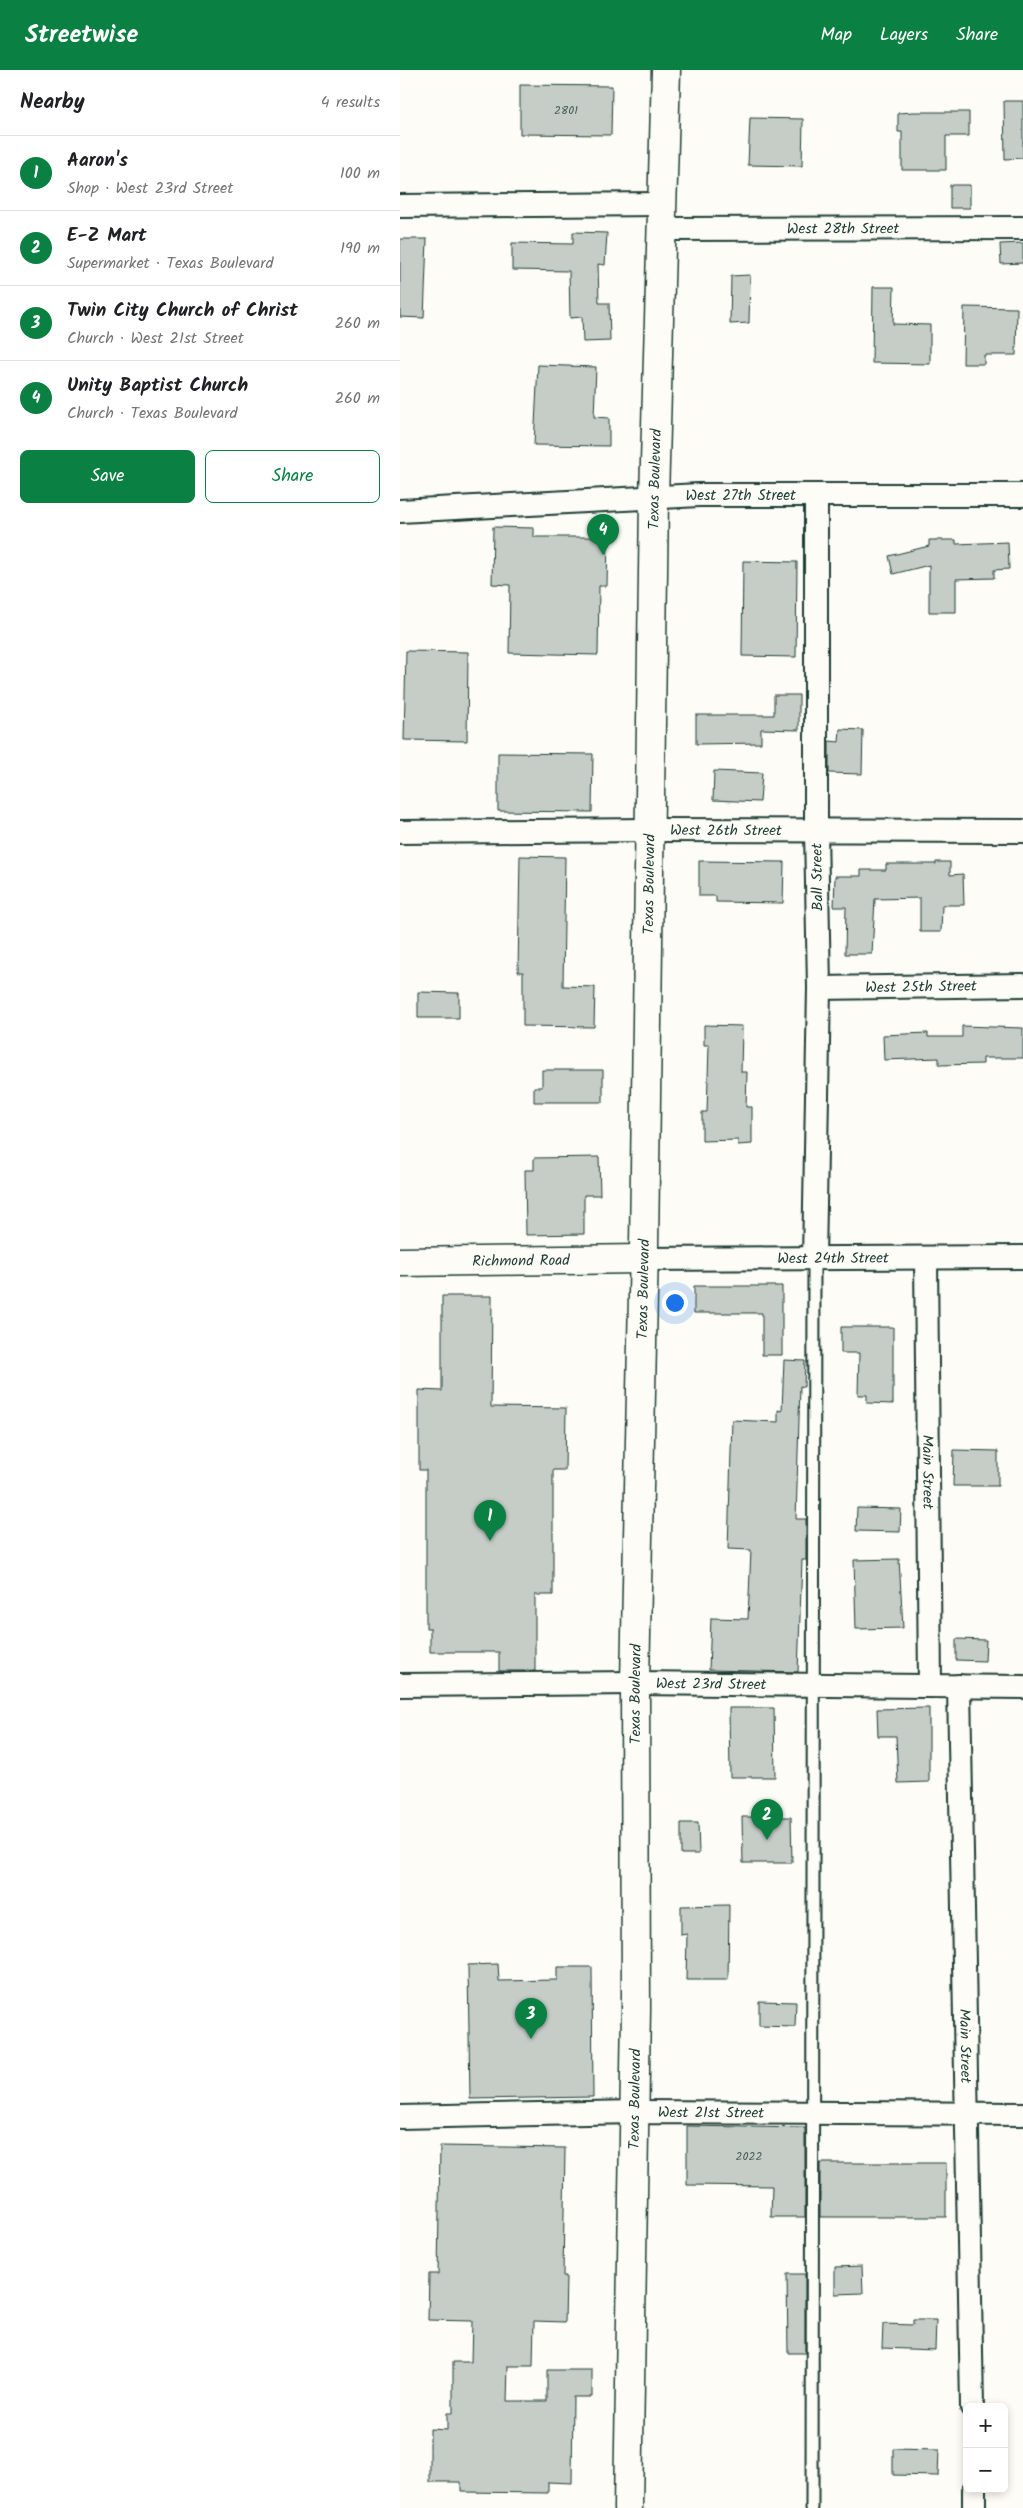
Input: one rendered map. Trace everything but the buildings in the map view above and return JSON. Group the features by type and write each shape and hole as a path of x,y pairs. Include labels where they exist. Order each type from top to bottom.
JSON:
{"main road":[{"name":"Texas Boulevard","path":"628,2508 634,2112 634,1683 644,1259 654,498 666,70"},
{"name":"Richmond Road","path":"400,1262 644,1259"}],"street":[{"name":"West 28th Street","path":"400,206 663,217 1023,228"},
{"name":"West 27th Street","path":"400,511 699,495 1023,494"},
{"name":"Ball Street","path":"814,1259 819,988 816,830 816,495"},
{"name":"West 26th Street","path":"400,832 649,830 1023,831"},
{"name":"West 25th Street","path":"819,988 1023,985"},
{"name":"West 24th Street","path":"644,1259 1023,1257"},
{"name":"Main Street","path":"926,1258 930,1685"},
{"name":"West 23rd Street","path":"400,1685 634,1683 1023,1687"},
{"name":"Main Street","path":"960,1686 972,2403"},
{"name":"West 21st Street","path":"400,2117 634,2112 1023,2114"},
{"path":"974,2493 974,2508"}],"lane":[{"path":"812,2508 814,1259"}],"place":[{"name":"Unity Baptist Church","path":"603,555"},
{"name":"Aaron's","path":"490,1541"},
{"name":"E-Z Mart","path":"767,1840"},
{"name":"Twin City Church of Christ","path":"531,2039"}]}
